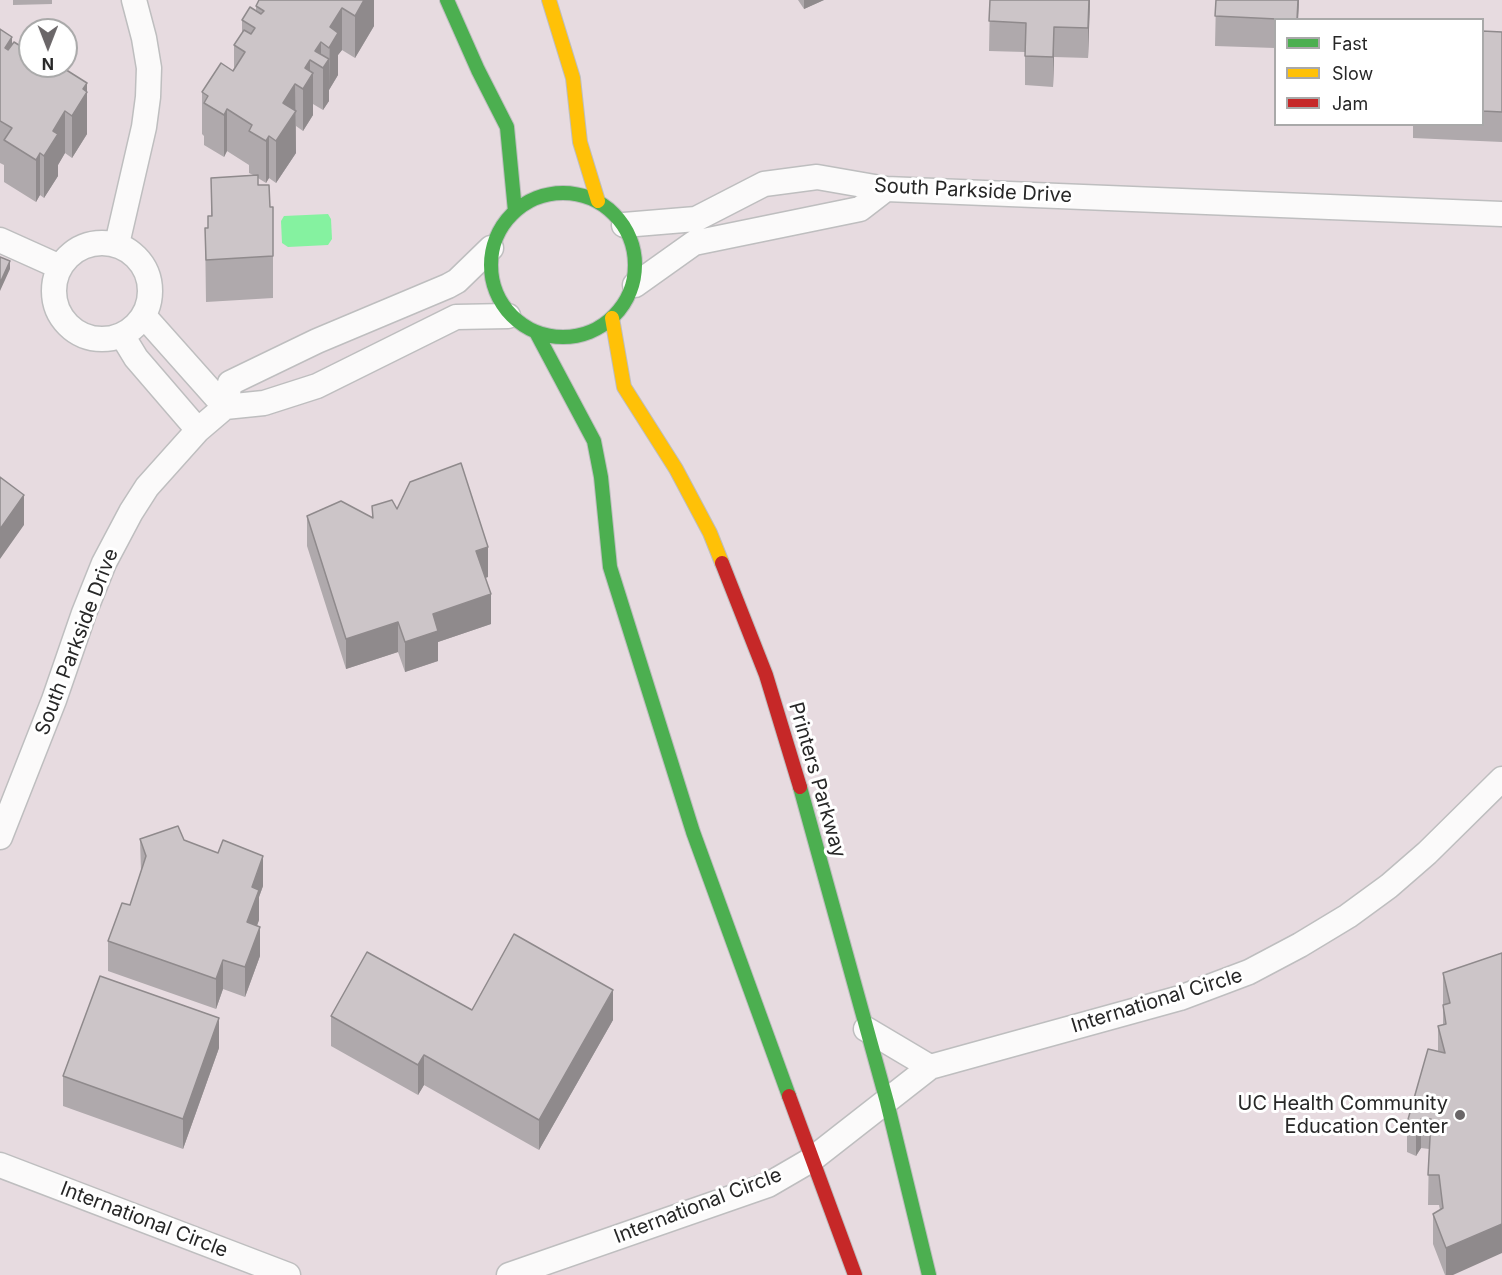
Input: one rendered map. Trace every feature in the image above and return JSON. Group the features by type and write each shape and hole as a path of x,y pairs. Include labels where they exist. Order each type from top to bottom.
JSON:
{"main road":[{"path":"447,0 478,70 507,127 516,211"},
{"path":"549,0 573,78 580,142 598,201"},
{"name":"South Parkside Drive","path":"508,316 492,285 491,248 507,216 536,198 571,192 598,201 624,225"},
{"path":"508,316 537,334 568,337 598,328 621,311 635,285 635,261 624,225"},
{"name":"Printers Parkway","path":"612,318 624,387 676,469 710,533 766,675 803,796 887,1102 929,1275"},
{"path":"537,334 594,441 601,477 610,567 693,832 811,1160 855,1275"}],"street":[{"path":"117,244 144,127 148,97 149,68 134,0"},
{"name":"South Parkside Drive","path":"624,225 696,219 764,184 817,177 886,189 1502,214"},
{"path":"635,285 694,243 860,209 886,189"},
{"path":"0,240 60,267"},
{"path":"94,243 117,244 132,252 144,265 151,284 150,300 144,316 122,335 105,339 90,337 75,331 61,317 56,306 54,284 60,267 70,254 94,243"},
{"name":"South Parkside Drive","path":"0,837 54,700 104,563 147,487 198,430 225,406 230,383 317,341 448,286 457,281 491,248"},
{"path":"144,316 225,406 264,402 317,386 456,317 508,316"},
{"path":"122,335 136,358 198,430"},
{"name":"International Circle","path":"509,1275 768,1185 811,1160 930,1067 1180,998 1249,972 1348,916 1389,886 1427,853 1502,779"},
{"path":"866,1029 930,1067"},
{"name":"International Circle","path":"0,1165 288,1275"}],"shaded area":[{"path":"328,214 331,219 332,239 328,245 288,247 282,243 281,221 284,216"}],"building":[{"path":"259,0 364,0 355,16 342,8 330,27 338,33 329,48 321,42 315,51 329,59 323,68 310,60 305,68 313,73 303,89 295,84 283,103 296,111 276,141 269,136 266,141 249,131 252,125 227,109 224,115 204,103 208,96 202,92 221,63 233,71 245,52 234,45 244,30 251,34 255,28 242,20 250,7 261,14 264,11 256,6"},
{"path":"990,0 1089,0 1088,28 1054,27 1053,57 1025,56 1026,23 989,21"},
{"path":"1216,0 1298,0 1297,18 1215,16"},
{"path":"0,29 12,37 5,48 8,50 14,42 18,44 18,78 78,77 87,83 83,89 87,92 72,116 65,111 53,131 58,134 44,156 40,153 36,160 4,140 12,128 0,121"},
{"path":"1484,31 1502,32 1502,112 1484,111"},
{"path":"258,175 258,185 269,185 270,207 273,207 273,256 206,260 205,228 208,228 208,216 212,216 211,178"},
{"path":"0,257 10,261 0,283"},
{"path":"461,463 488,547 476,551 491,594 433,614 438,631 405,642 398,622 346,639 307,516 341,501 373,518 372,506 392,500 397,509 410,482"},
{"path":"0,477 24,495 0,529"},
{"path":"178,826 184,840 218,853 223,840 263,856 252,887 259,890 247,922 260,927 245,967 223,960 216,979 108,941 122,903 130,905 146,856 140,839"},
{"path":"514,934 613,990 539,1120 424,1055 418,1065 331,1016 367,952 472,1010"},
{"name":"UC Health Community Education Center","path":"1502,953 1502,1224 1446,1248 1433,1214 1443,1208 1439,1175 1428,1175 1431,1119 1421,1119 1416,1126 1407,1123 1428,1049 1445,1053 1438,1026 1446,1024 1443,1005 1450,1003 1443,973"},
{"path":"100,976 219,1018 183,1119 63,1076"}],"traffic: fast":[{"path":"447,0 478,70 507,127 515,211"},
{"path":"563,193 591,198 614,214 630,237 635,265 630,293 614,316 591,332 563,337 535,332 512,316 496,293 491,265 496,237 512,214 535,198 563,193"},
{"path":"537,334 594,441 601,477 610,567 693,832 789,1096"},
{"path":"800,787 887,1102 929,1275"}],"traffic: slow":[{"path":"549,0 573,78 580,142 598,201"},
{"path":"612,318 624,387 676,469 710,533 722,563"}],"traffic: jam":[{"path":"722,563 766,675 800,787"},
{"path":"789,1096 855,1275"}],"place":[{"name":"UC Health Community Education Center","path":"1460,1115"}]}
